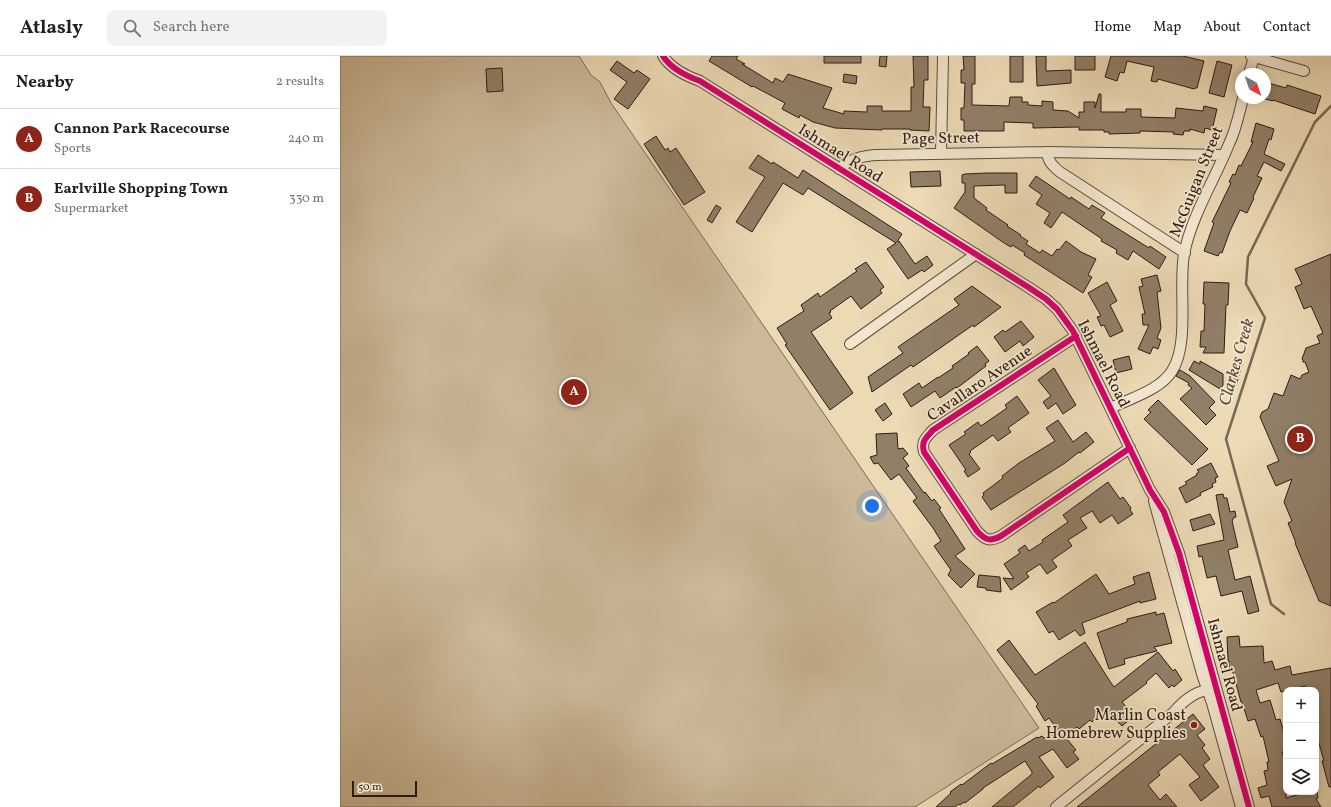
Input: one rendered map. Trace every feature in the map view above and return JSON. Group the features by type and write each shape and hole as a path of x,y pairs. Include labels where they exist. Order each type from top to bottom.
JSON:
{"street":[{"name":"Ishmael Road","path":"663,56 672,66 687,77 700,81 976,254 1046,299 1061,314 1076,336 1150,490 1167,519 1179,552 1198,620 1211,692 1242,807"},
{"name":"Ishmael Road","path":"671,56 691,71 700,81"},
{"path":"941,154 943,56"},
{"path":"1250,68 1253,56 1304,71"},
{"name":"McGuigan Street","path":"1111,408 1156,387 1168,376 1177,361 1181,341 1183,264 1188,238 1237,124 1242,104"},
{"path":"1047,152 1047,159 1060,172 1185,253"},
{"name":"Page Street","path":"839,169 851,160 867,156 1047,152 1224,155"},
{"path":"850,344 976,254"},
{"name":"Cavallaro Avenue","path":"1076,336 933,430 922,445 924,452 982,537 987,540 993,540 1130,448"},
{"name":"Ishmael Road","path":"1150,490 1189,628 1249,807"},
{"path":"1189,628 1198,620"},
{"path":"1189,628 1200,630"},
{"path":"1056,807 1173,713 1211,692"}],"shaded area":[{"path":"340,56 579,56 591,75 600,82 611,103 1039,728 915,807 340,807"}],"building":[{"path":"712,56 738,56 736,59 745,64 742,64 773,83 775,78 783,82 788,74 832,88 823,108 844,114 844,111 867,112 867,106 882,106 882,111 911,111 911,87 914,87 913,56 928,56 928,80 924,80 923,107 930,107 929,131 910,129 882,130 835,128 813,122 800,115 799,118 782,109 785,103 753,86 752,87 709,61"},
{"path":"824,56 861,56 861,63 824,63"},
{"path":"880,56 887,56 886,67 879,66"},
{"path":"963,56 975,56 975,84 972,84 972,105 1009,106 1010,97 1022,97 1022,102 1028,102 1028,105 1042,106 1042,101 1053,102 1053,110 1068,111 1079,118 1079,112 1084,112 1084,102 1095,102 1095,108 1099,94 1101,94 1101,112 1126,112 1126,109 1141,109 1141,117 1175,118 1176,108 1203,111 1204,106 1217,109 1212,130 1205,128 1204,133 1190,129 1190,131 1184,131 1183,135 1173,134 1174,132 1140,131 1140,133 1109,134 1109,132 1104,132 1104,130 1079,130 1079,127 1033,128 1033,123 1004,122 1004,131 964,131 964,120 961,120 961,108 964,108 965,83 961,83 961,70 964,70"},
{"path":"1010,56 1023,56 1023,82 1010,82"},
{"path":"1036,56 1046,56 1046,71 1071,70 1071,83 1037,86"},
{"path":"1075,56 1095,56 1095,70 1075,70"},
{"path":"1111,56 1183,56 1204,61 1197,88 1194,89 1158,79 1157,82 1151,81 1154,67 1127,61 1124,73 1120,72 1117,81 1105,77"},
{"path":"617,61 634,73 637,70 650,79 628,109 614,99 627,82 610,70"},
{"path":"1217,61 1232,65 1224,97 1209,93"},
{"path":"502,68 503,91 487,92 486,69"},
{"path":"844,74 857,76 856,84 843,82"},
{"path":"1271,84 1286,88 1287,85 1321,96 1315,114 1271,100"},
{"path":"1256,123 1274,129 1271,140 1269,139 1264,154 1285,164 1281,171 1264,162 1257,176 1262,178 1247,213 1240,210 1222,253 1220,252 1218,256 1204,251 1214,223 1212,222 1231,183 1229,182 1233,174 1235,175 1239,165 1241,166 1253,142 1251,142"},
{"path":"656,136 665,150 668,148 670,152 676,148 705,192 684,205 644,144"},
{"path":"758,155 772,164 773,162 798,178 803,170 902,234 897,242 899,241 915,264 927,256 933,265 924,272 922,270 908,279 887,249 896,243 808,188 803,195 783,183 752,232 736,222 765,177 749,168"},
{"path":"940,171 941,186 911,187 910,172"},
{"path":"1017,173 1017,193 1005,193 1005,185 974,186 974,198 987,208 986,210 1028,241 1026,244 1040,253 1042,250 1052,256 1066,241 1081,252 1096,259 1088,275 1092,277 1083,293 1024,255 1025,253 1012,245 1011,247 1004,243 954,208 965,192 965,183 962,183 962,175"},
{"path":"1036,176 1070,199 1071,197 1089,209 1092,205 1105,213 1101,218 1149,248 1150,246 1166,257 1159,269 1133,251 1128,260 1116,253 1117,250 1101,241 1102,239 1062,212 1051,228 1044,223 1050,213 1036,204 1042,195 1029,186"},
{"path":"716,205 721,208 712,223 707,220"},
{"path":"1331,254 1331,606 1319,601 1295,543 1288,523 1292,521 1284,502 1292,479 1276,486 1267,466 1279,461 1260,417 1262,412 1268,409 1274,393 1283,396 1291,375 1300,379 1302,375 1309,372 1305,362 1303,362 1302,359 1306,348 1320,343 1317,336 1323,333 1311,306 1304,309 1295,287 1302,284 1295,269"},
{"path":"866,262 884,287 880,290 882,293 861,309 851,296 830,311 831,312 829,313 832,318 811,332 853,393 830,410 785,345 787,344 777,328 804,311 801,305 818,293 820,297 857,271 855,269"},
{"path":"1157,275 1161,291 1157,292 1161,328 1157,338 1161,340 1158,349 1153,347 1150,354 1138,349 1149,325 1143,325 1142,314 1145,314 1139,287 1143,286 1141,279"},
{"path":"1107,282 1117,301 1110,305 1123,331 1110,337 1104,325 1101,326 1097,317 1101,316 1088,293"},
{"path":"1204,282 1229,283 1228,305 1226,305 1224,353 1203,353 1206,347 1200,347 1201,331 1204,331"},
{"path":"972,286 1001,307 974,327 973,325 913,367 911,365 872,392 868,377 903,353 898,347 959,305 954,299"},
{"path":"1021,321 1034,337 1023,346 1020,341 1005,352 994,337 1003,330 1005,332"},
{"path":"977,346 989,361 985,364 986,366 957,388 956,387 940,398 935,391 911,407 903,394 919,383 922,388 938,378 953,368 952,366 969,354 968,353"},
{"path":"1129,356 1132,369 1116,373 1113,360"},
{"path":"1194,361 1200,364 1200,361 1223,374 1223,385 1220,389 1189,370"},
{"path":"1235,362 1242,364 1236,386 1229,384"},
{"path":"1054,368 1076,405 1063,414 1056,403 1048,409 1043,402 1051,396 1038,380"},
{"path":"1180,370 1190,376 1215,402 1209,408 1216,415 1206,425 1180,399 1192,388 1188,385 1189,383 1176,376"},
{"path":"1017,396 1029,413 1008,428 1011,432 998,441 993,435 970,451 971,452 969,454 980,469 968,477 964,471 966,470 949,445 966,434 964,432 978,422 981,426 1007,408 1005,405"},
{"path":"1158,400 1208,449 1192,465 1144,419 1151,412 1148,410"},
{"path":"885,403 892,414 883,421 875,410"},
{"path":"1058,420 1073,442 1086,432 1094,442 1065,463 991,510 982,497 984,495 983,493 1003,478 1002,476 1019,463 1055,441 1046,428"},
{"path":"897,433 898,449 903,448 908,454 903,458 909,466 906,468 924,493 925,492 932,501 934,499 941,508 939,509 965,549 955,556 975,574 961,588 948,575 951,570 934,546 941,541 913,501 917,498 899,474 891,480 878,463 874,464 870,457 877,455 876,434"},
{"path":"1211,463 1218,477 1215,478 1216,482 1212,484 1213,487 1200,493 1201,495 1186,503 1179,488 1187,484 1185,482 1197,475 1196,474 1199,472 1197,470"},
{"path":"1108,482 1120,499 1123,497 1131,508 1130,510 1133,514 1118,524 1112,515 1100,523 1092,511 1080,518 1087,528 1068,540 1072,546 1052,560 1057,567 1047,574 1040,564 1026,573 1029,577 1011,590 1003,578 1014,579 1004,564 1020,553 1018,550 1025,545 1029,551 1043,542 1042,540 1068,522 1063,515"},
{"path":"1223,494 1224,498 1227,498 1230,512 1235,511 1236,517 1233,518 1232,521 1238,547 1228,550 1235,580 1250,576 1259,611 1248,614 1242,591 1221,596 1216,576 1207,578 1202,556 1199,557 1197,546 1224,540 1216,495"},
{"path":"1210,514 1215,524 1193,531 1190,520"},
{"path":"1149,572 1156,599 1140,603 1140,601 1082,623 1085,633 1080,636 1075,630 1059,640 1053,631 1049,633 1036,612 1053,602 1054,603 1096,574 1109,594 1135,584 1133,577"},
{"path":"979,575 1000,577 1001,592 977,587"},
{"path":"1156,612 1156,615 1164,613 1172,643 1154,647 1157,651 1124,659 1125,664 1109,669 1097,633 1127,622 1127,619"},
{"path":"1239,636 1240,647 1263,646 1264,663 1272,661 1275,670 1290,666 1292,675 1331,668 1331,787 1329,787 1319,744 1319,687 1283,687 1283,692 1281,692 1278,683 1256,690 1260,703 1270,700 1276,720 1280,719 1283,729 1283,795 1286,795 1286,798 1296,795 1318,795 1318,798 1316,799 1321,807 1272,807 1269,796 1261,798 1258,788 1267,785 1264,771 1268,770 1267,762 1269,762 1263,736 1261,737 1255,719 1248,721 1241,702 1232,669 1230,669 1227,637"},
{"path":"1009,640 1035,675 1085,642 1114,687 1158,652 1173,671 1175,669 1182,680 1174,687 1172,685 1169,688 1156,673 1146,682 1147,683 1122,702 1134,716 1122,726 1116,720 1114,721 1105,711 1092,722 1090,720 1079,729 1077,727 1068,735 1069,737 1067,739 1076,750 1073,752 1079,759 1067,768 1053,749 1039,757 1054,777 1040,788 1039,786 1013,807 992,807 1032,774 1025,761 983,788 965,803 959,804 955,807 936,807 951,793 950,792 961,784 962,785 991,763 992,764 1037,737 1042,736 1044,738 1057,729 1049,718 1045,721 1036,706 1038,704 997,650"},
{"path":"1193,714 1205,729 1197,735 1205,745 1202,748 1210,759 1203,765 1219,787 1201,801 1189,785 1200,777 1180,754 1158,772 1160,775 1148,785 1160,800 1166,794 1177,807 1077,807"}],"waterway":[{"name":"Clarkes Creek","path":"1284,614 1271,604 1226,439 1265,318 1246,284 1248,257 1315,122 1331,106"}],"cycle path":[{"path":"663,56 666,61 679,72 700,81 1028,287 1046,299 1057,309 1073,331 1150,490 1164,512 1179,553 1249,807"},
{"path":"1076,336 933,430 924,442 924,452 977,531 985,538 994,539 1001,536 1130,448"}],"place":[{"name":"Cannon Park Racecourse","path":"574,392"},
{"name":"Earlville Shopping Town","path":"1300,439"},
{"name":"Marlin Coast Homebrew Supplies","path":"1194,725"}]}
